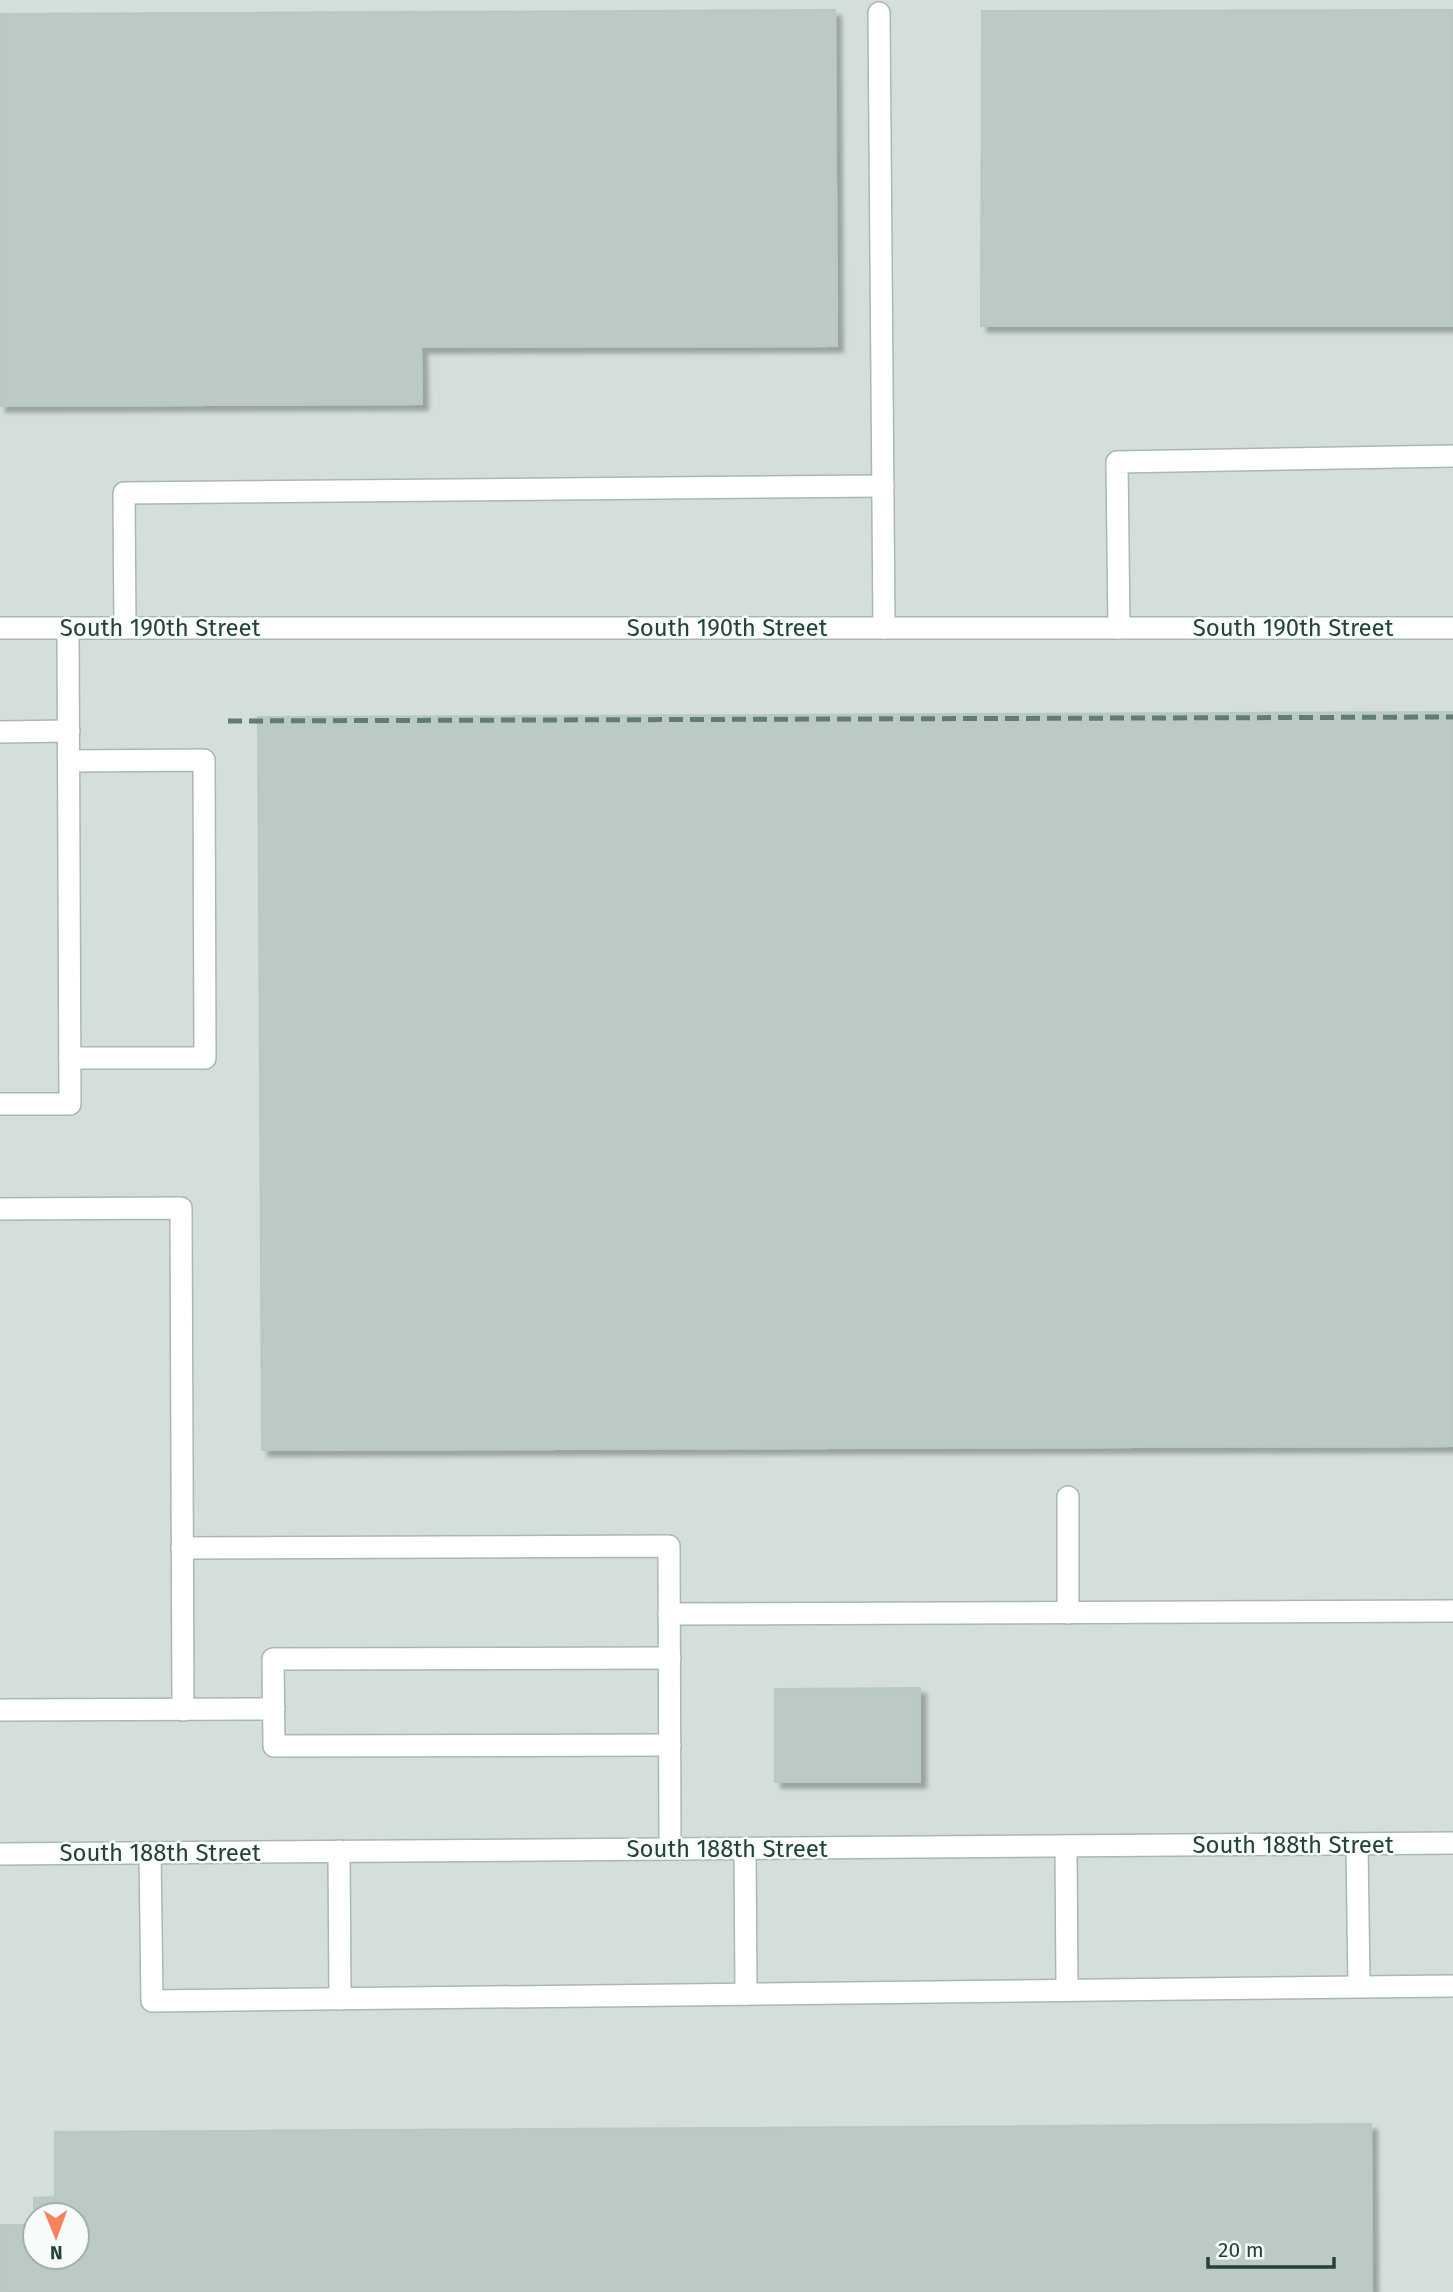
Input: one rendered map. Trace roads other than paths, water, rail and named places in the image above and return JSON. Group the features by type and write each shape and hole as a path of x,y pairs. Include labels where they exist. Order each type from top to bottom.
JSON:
{"street":[{"path":"879,13 884,628"},
{"path":"1119,628 1117,462 1453,456"},
{"path":"125,628 124,493 883,486"},
{"name":"South 190th Street","path":"0,628 1453,628"},
{"path":"0,1104 70,1104 68,628"},
{"path":"0,732 69,731"},
{"path":"69,761 204,761 205,1058 70,1058"},
{"path":"0,1209 181,1208 183,1710"},
{"path":"1068,1497 1068,1612"},
{"path":"182,1548 669,1546 670,1849"},
{"path":"669,1614 1453,1611"},
{"path":"670,1657 273,1659 274,1746 670,1745"},
{"path":"0,1710 274,1710"},
{"name":"South 188th Street","path":"0,1854 1453,1843"},
{"path":"1357,1844 1359,1986"},
{"path":"1066,1846 1067,1990"},
{"path":"745,1849 746,1994"},
{"path":"339,1851 340,1998"},
{"path":"150,1853 152,2001 1451,1986"}],"railway":[{"path":"228,721 1453,717"}]}
